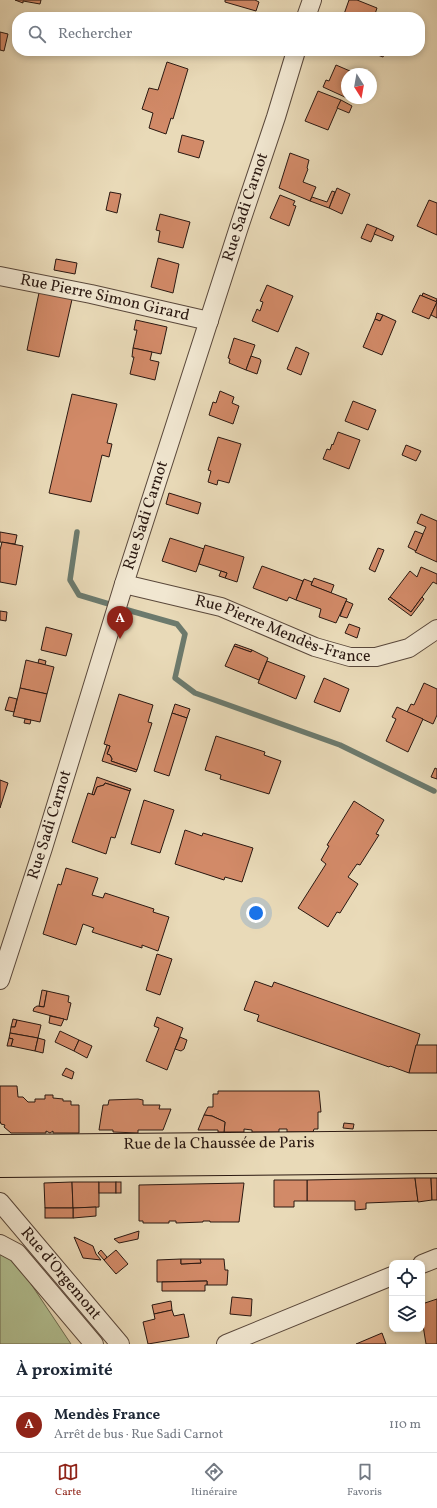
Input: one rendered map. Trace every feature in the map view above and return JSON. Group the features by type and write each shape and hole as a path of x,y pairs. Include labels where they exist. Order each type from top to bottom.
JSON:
{"main road":[{"name":"Rue de la Chaussée de Paris","path":"0,1146 437,1142"},
{"name":"Rue de la Chaussée de Paris","path":"0,1166 437,1162"}],"street":[{"path":"308,12 312,0"},
{"name":"Rue Sadi Carnot","path":"0,980 45,841 124,584 294,56"},
{"name":"Rue Pierre Simon Girard","path":"0,276 91,294 209,321"},
{"name":"Rue Pierre Mendès-France","path":"124,584 221,607 315,648 350,657 376,658 408,648 437,629"},
{"name":"Rue d'Orgemont","path":"0,1203 120,1344"},
{"name":"Rue d'Orgemont","path":"0,1244 17,1252 94,1344"},
{"path":"425,1263 437,1258"},
{"path":"226,1344 389,1277"}],"green space":[{"path":"0,1253 13,1257 71,1344 0,1344"}],"building":[{"path":"15,0 41,0 40,4 23,1 23,3"},
{"path":"225,0 255,0 259,2 256,11 225,2"},
{"path":"349,0 357,0 377,8 376,12 345,12"},
{"path":"0,32 8,34 4,51 0,50"},
{"path":"167,62 188,69 173,119 171,118 166,134 149,128 153,113 142,109 149,88 158,90"},
{"path":"336,65 343,68 341,68 341,95 323,87 326,80 329,81"},
{"path":"318,91 341,100 328,130 305,121"},
{"path":"341,100 341,104 348,104 352,106 349,113 337,108"},
{"path":"182,135 204,141 199,158 178,152"},
{"path":"290,153 309,160 308,169 303,182 316,187 310,201 279,188"},
{"path":"337,188 350,194 342,214 329,208"},
{"path":"332,191 335,192 329,208 310,201 312,197 327,202"},
{"path":"110,192 121,194 117,213 106,210"},
{"path":"280,195 295,201 293,205 296,206 289,226 270,218"},
{"path":"429,200 437,203 437,235 417,226"},
{"path":"160,214 190,222 183,248 158,242 160,231 156,230"},
{"path":"367,224 377,228 371,242 361,238"},
{"path":"377,228 394,236 392,241 374,234"},
{"path":"158,258 179,264 173,293 151,287"},
{"path":"56,259 77,263 75,274 54,270"},
{"path":"267,285 293,296 278,332 252,321 257,309 260,311 263,302 260,301"},
{"path":"40,288 73,295 59,357 27,350"},
{"path":"423,293 437,299 436,302 422,296"},
{"path":"420,295 437,302 429,319 412,312"},
{"path":"437,302 437,318 431,315"},
{"path":"377,313 383,315 380,321 375,319"},
{"path":"383,315 396,321 382,355 363,347 375,319 380,321"},
{"path":"136,320 167,327 161,354 133,348 137,330 134,330"},
{"path":"234,338 255,345 246,370 229,363 230,359 228,358"},
{"path":"296,347 309,353 301,375 287,369"},
{"path":"133,348 152,352 150,360 159,362 155,380 130,374 134,357 132,357"},
{"path":"251,356 260,359 261,361 257,374 246,370"},
{"path":"220,391 234,397 232,403 239,406 233,424 209,415 213,402 216,403"},
{"path":"72,394 117,404 107,443 112,444 109,457 102,455 91,502 49,493"},
{"path":"353,401 376,410 368,430 345,421"},
{"path":"338,432 360,440 349,469 323,459 327,449 330,450 332,444 333,445"},
{"path":"218,437 241,444 229,483 218,480 217,485 208,482 211,471 208,470"},
{"path":"406,445 421,451 416,461 402,455"},
{"path":"169,493 201,503 198,514 166,504"},
{"path":"421,514 437,521 437,562 415,552 426,527 417,523"},
{"path":"415,531 423,534 416,551 408,547"},
{"path":"0,532 17,535 15,544 0,542"},
{"path":"170,538 204,549 196,572 162,561"},
{"path":"2,542 23,546 16,585 0,582 0,550"},
{"path":"205,545 244,557 237,582 225,578 227,573 199,564"},
{"path":"378,548 384,550 375,572 369,569"},
{"path":"262,566 303,581 296,600 289,597 287,601 253,588"},
{"path":"421,567 437,574 437,584 433,582 411,612 390,597 410,571 417,577"},
{"path":"221,571 227,573 225,578 219,576"},
{"path":"314,578 334,585 331,593 311,585"},
{"path":"304,579 312,582 311,585 347,599 336,623 319,617 321,609 296,600"},
{"path":"390,597 411,612 422,597 424,599 411,616 388,599"},
{"path":"346,601 353,604 347,618 340,616"},
{"path":"0,611 7,612 6,621 0,620"},
{"path":"349,624 360,628 357,638 345,633"},
{"path":"46,627 72,634 66,656 41,650"},
{"path":"235,644 252,650 251,652 234,646"},
{"path":"234,646 251,652 252,650 268,658 259,680 225,666"},
{"path":"39,659 46,661 45,665 38,663"},
{"path":"26,660 54,667 47,694 20,688"},
{"path":"267,661 305,676 296,699 258,683"},
{"path":"324,678 349,689 340,712 314,702"},
{"path":"424,683 437,689 437,715 433,724 407,712 411,704 414,705"},
{"path":"20,688 47,694 40,722 13,716"},
{"path":"119,694 153,705 148,722 152,723 137,770 111,761 112,759 110,755 107,754 110,746 104,744"},
{"path":"9,697 17,699 14,712 5,710"},
{"path":"175,704 190,709 187,718 172,713"},
{"path":"397,707 423,719 408,752 386,741 396,719 392,717"},
{"path":"172,713 187,718 169,776 154,771"},
{"path":"25,719 31,720 30,724 24,723"},
{"path":"216,736 265,752 264,755 281,761 269,794 220,779 221,775 205,770"},
{"path":"107,745 110,746 107,754 110,755 112,759 111,761 137,770 136,772 102,761"},
{"path":"435,768 437,769 437,779 431,777"},
{"path":"97,777 131,789 130,791 105,783 104,785 97,787 94,795 92,794"},
{"path":"0,780 8,783 0,808"},
{"path":"105,783 130,791 115,838 111,837 106,854 72,842 88,793 94,795 97,787 104,785"},
{"path":"144,800 174,810 160,853 131,844"},
{"path":"354,801 384,820 376,834 379,835 360,865 357,864 348,877 358,884 340,913 337,912 328,927 298,908 326,864 321,860 329,846 327,845"},
{"path":"185,830 202,836 203,833 253,848 242,882 225,877 224,880 175,864"},
{"path":"66,868 98,878 92,895 103,898 105,893 154,909 153,912 169,917 158,951 142,945 142,948 92,932 94,928 83,924 76,945 43,934 58,884 61,885"},
{"path":"157,954 172,959 160,995 146,990"},
{"path":"255,981 272,987 274,982 420,1034 409,1073 257,1021 259,1015 244,1010"},
{"path":"42,990 47,991 44,1007 39,1006"},
{"path":"47,991 69,996 68,1002 71,1003 67,1020 33,1011 37,1006 44,1007"},
{"path":"50,1016 64,1019 61,1026 49,1023"},
{"path":"157,1017 183,1028 167,1070 146,1061 159,1028 154,1026"},
{"path":"13,1019 17,1020 15,1027 11,1027"},
{"path":"17,1020 41,1025 38,1038 10,1033 11,1027 15,1027"},
{"path":"60,1031 79,1040 74,1051 55,1042"},
{"path":"10,1033 38,1038 35,1051 11,1046 13,1039 9,1038"},
{"path":"180,1037 187,1040 184,1049 181,1051 175,1049"},
{"path":"9,1038 13,1039 11,1046 7,1046"},
{"path":"38,1038 45,1040 43,1053 35,1051"},
{"path":"79,1040 92,1046 87,1058 74,1051"},
{"path":"416,1045 437,1045 437,1073 409,1073"},
{"path":"66,1068 74,1072 72,1079 62,1075"},
{"path":"0,1086 17,1086 18,1097 23,1097 28,1102 35,1102 35,1099 45,1099 45,1095 53,1095 53,1098 63,1099 63,1101 71,1101 71,1105 79,1105 79,1133 53,1133 53,1131 50,1133 46,1131 46,1133 11,1133 4,1127 5,1125 1,1124 0,1121"},
{"path":"218,1091 319,1091 321,1112 318,1112 318,1129 314,1129 313,1132 287,1132 287,1129 279,1129 279,1132 252,1132 252,1130 244,1129 244,1132 224,1132 225,1122 212,1116 204,1115 208,1107 213,1107 213,1094 218,1094"},
{"path":"109,1100 143,1100 143,1105 160,1105 159,1109 171,1109 163,1130 138,1130 138,1133 99,1130 103,1105 108,1105"},
{"path":"204,1115 212,1116 225,1122 224,1132 218,1132 218,1130 198,1130"},
{"path":"344,1123 354,1124 353,1129 343,1128"},
{"path":"415,1178 418,1201 366,1203 366,1209 355,1210 355,1201 307,1201 307,1180"},
{"path":"415,1178 431,1178 432,1200 418,1202"},
{"path":"431,1178 437,1178 437,1200 432,1200"},
{"path":"274,1180 307,1180 307,1201 294,1201 294,1207 274,1207"},
{"path":"72,1182 73,1208 45,1208 44,1183"},
{"path":"72,1182 99,1182 99,1207 73,1208"},
{"path":"99,1182 116,1182 116,1193 99,1193"},
{"path":"116,1182 121,1182 121,1193 116,1193"},
{"path":"244,1183 239,1222 203,1221 176,1223 176,1221 169,1221 169,1223 143,1223 143,1221 139,1221 139,1185"},
{"path":"96,1207 96,1216 73,1218 73,1208"},
{"path":"45,1208 73,1208 73,1218 45,1218"},
{"path":"139,1231 138,1239 119,1243 114,1239"},
{"path":"74,1237 93,1246 96,1254 101,1260 83,1258"},
{"path":"101,1250 107,1257 104,1260 98,1253"},
{"path":"116,1250 128,1264 116,1274 104,1260"},
{"path":"181,1259 181,1264 201,1263 200,1259 224,1259 225,1270 228,1270 227,1285 207,1285 207,1281 157,1282 157,1260"},
{"path":"181,1259 200,1259 201,1263 181,1264"},
{"path":"207,1281 205,1291 162,1291 162,1282"},
{"path":"232,1297 252,1299 251,1316 230,1314"},
{"path":"437,1299 437,1344 426,1344 424,1332 425,1303"},
{"path":"171,1301 172,1310 154,1314 152,1305"},
{"path":"172,1310 174,1316 184,1314 189,1337 148,1344 143,1322 155,1319 154,1314"},
{"path":"382,1333 386,1344 356,1344"}],"waterway":[{"path":"77,532 70,580 79,595 109,604"},
{"path":"124,609 177,624 185,634 175,678 195,693 340,745 434,791"}],"place":[{"name":"Mendès France","path":"120,639"}]}
